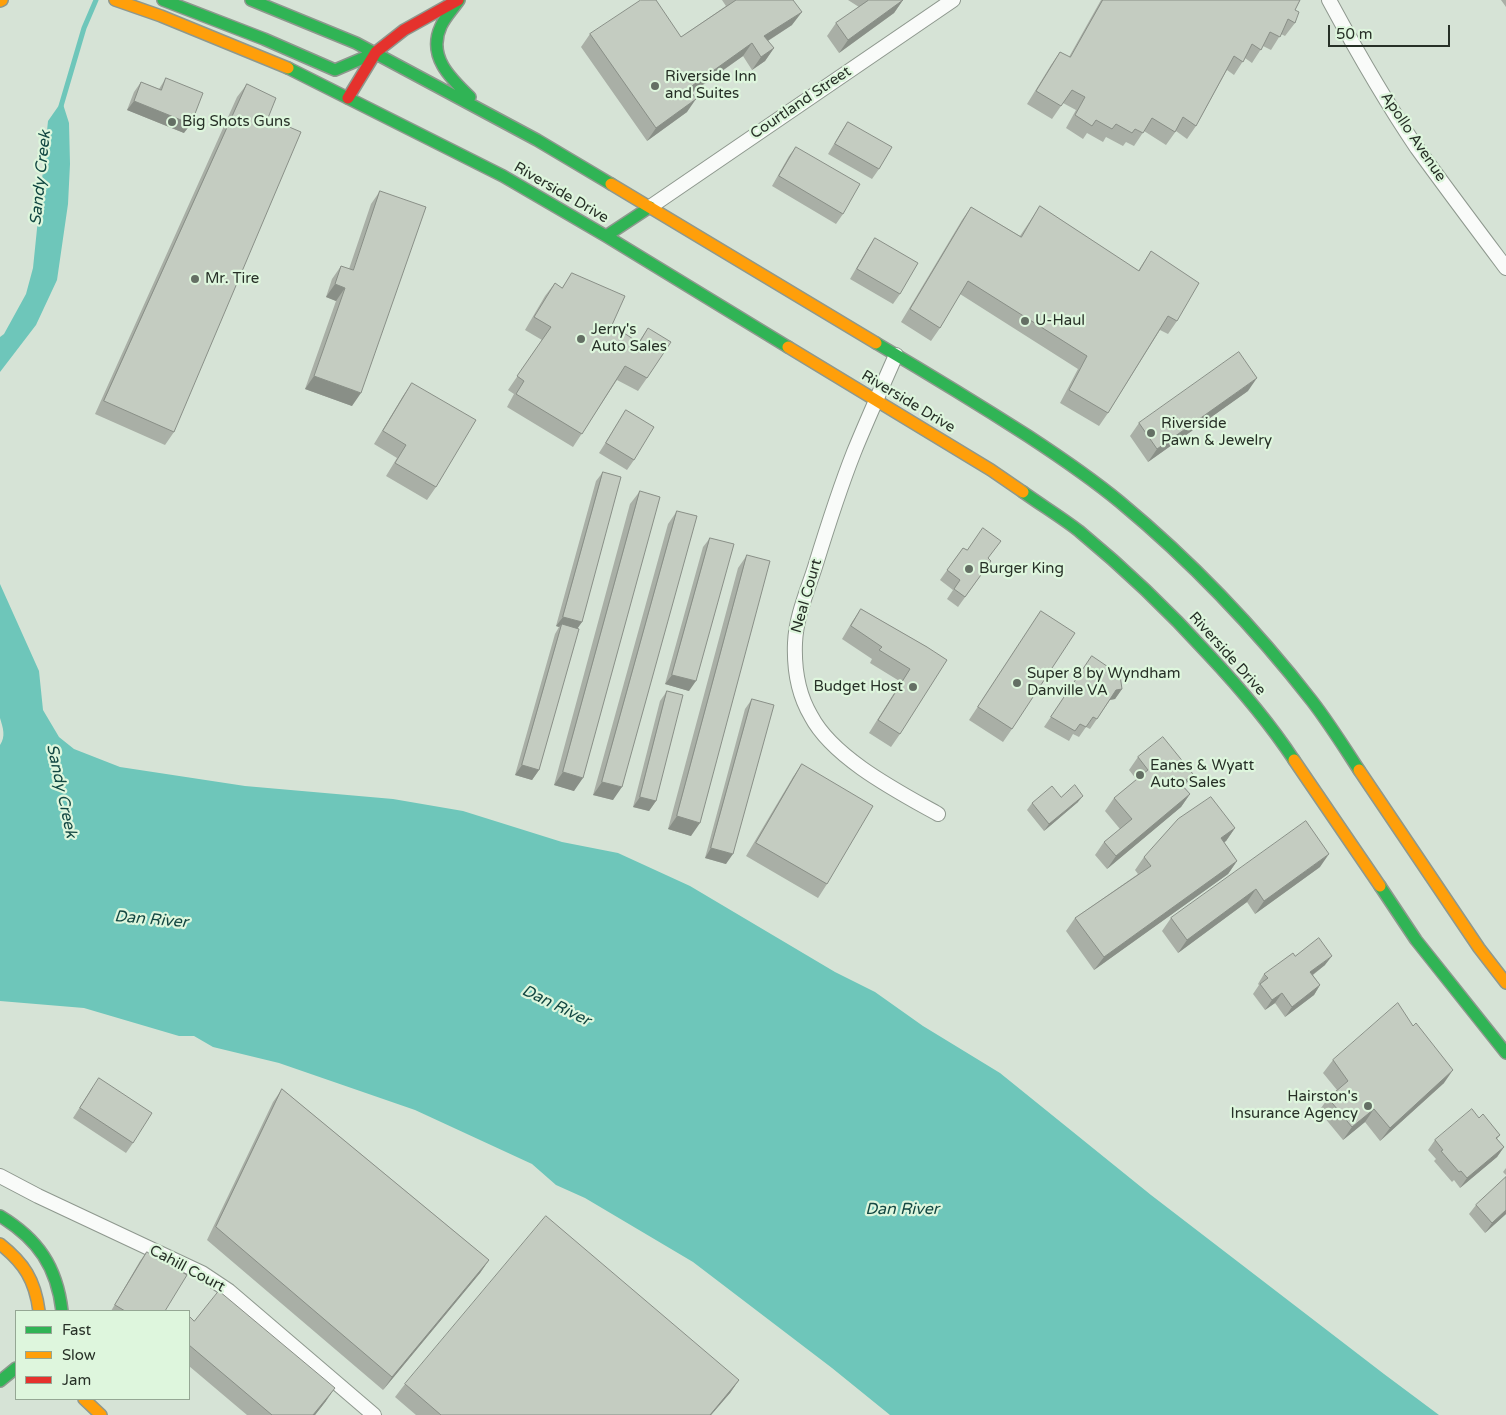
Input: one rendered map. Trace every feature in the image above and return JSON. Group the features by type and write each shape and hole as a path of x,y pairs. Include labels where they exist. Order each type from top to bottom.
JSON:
{"main road":[{"path":"163,0 264,39 335,70 375,53 406,29 459,0"},
{"path":"251,0 356,43 537,140 975,402 1066,462 1120,502 1216,591 1277,658 1313,703 1479,948 1506,983"},
{"path":"459,0 441,26 436,46 439,62 452,79 487,113"},
{"name":"Riverside Drive","path":"117,1 161,16 295,71 475,161 606,236 991,470 1078,531 1143,587 1177,620 1237,685 1276,734 1416,940 1506,1053"},
{"path":"348,98 375,53"},
{"path":"606,236 650,206"},
{"path":"0,1216 27,1235 41,1250 52,1268 59,1287 62,1310"},
{"path":"0,1244 9,1250 24,1266 31,1277 37,1294 39,1310"},
{"path":"0,1381 15,1369"},
{"path":"85,1400 101,1415"}],"street":[{"name":"Courtland Street","path":"650,206 953,0"},
{"name":"Apollo Avenue","path":"1329,0 1393,112 1417,148 1506,268"},
{"name":"Neal Court","path":"896,355 854,452 798,619 795,642 795,667 800,690 811,717 830,742 843,754 886,784 938,814"},
{"name":"Cahill Court","path":"0,1176 202,1273 229,1291 374,1415"}],"water":[{"path":"62,101 69,123 70,164 68,204 57,280 36,325 0,372 0,337 4,334 26,294 33,268 48,121"},
{"name":"Dan River","path":"0,584 39,671 43,710 59,737 74,749 120,767 245,786 393,799 463,811 562,842 618,853 690,886 835,972 875,992 923,1026 1000,1073 1151,1195 1439,1415 890,1415 832,1368 693,1262 585,1198 556,1185 532,1164 415,1110 279,1063 213,1047 194,1036 179,1036 84,1008 0,1001 0,745 3,729 0,718"}],"building":[{"name":"Riverside Inn and Suites","path":"641,0 656,0 681,37 736,0 793,0 802,12 764,36 774,48 761,57 752,43 689,88 696,99 656,128 590,34"},
{"path":"869,0 903,0 848,40 836,23"},
{"path":"1103,0 1300,0 1295,10 1299,12 1295,23 1288,19 1280,37 1270,32 1261,50 1252,44 1243,62 1234,56 1196,126 1183,117 1175,132 1152,118 1143,133 1135,129 1132,133 1116,124 1112,129 1096,120 1092,126 1075,115 1085,97 1072,90 1061,106 1036,91 1060,52 1070,57"},
{"path":"166,78 203,93 191,124 134,101 141,82 161,90"},
{"name":"Mr. Tire","path":"247,84 276,98 268,118 301,132 174,432 104,401"},
{"path":"848,122 892,147 879,169 835,144"},
{"path":"796,147 860,184 843,214 779,176"},
{"path":"380,191 426,207 361,393 314,376 345,288 335,284 341,266 353,270"},
{"path":"1040,206 1139,271 1151,251 1199,283 1177,321 1168,316 1108,413 1069,390 1087,356 968,281 940,328 910,309 971,207 1021,237"},
{"path":"875,238 918,263 900,294 857,269"},
{"path":"572,273 625,296 612,325 639,343 648,328 671,342 647,378 625,366 582,434 516,394 524,381 517,376 551,327 534,317 555,283 562,288"},
{"path":"1239,352 1257,378 1157,449 1139,423"},
{"path":"412,383 476,420 436,487 395,463 406,445 383,431"},
{"path":"626,410 654,427 634,460 606,443"},
{"path":"603,472 621,477 582,622 563,617"},
{"path":"640,491 660,497 583,778 563,772"},
{"path":"677,511 697,516 622,787 602,782"},
{"path":"983,528 1001,541 988,558 991,561 965,597 954,589 960,580 947,570 963,548 967,550"},
{"path":"710,538 734,544 696,681 672,675"},
{"path":"747,555 770,561 700,823 677,816"},
{"path":"861,609 947,660 900,734 878,720 910,669 879,650 882,647 851,626"},
{"name":"Super 8 by Wyndham Danville VA","path":"1041,611 1075,633 1012,729 978,707"},
{"path":"562,624 579,629 539,770 522,765"},
{"path":"1092,656 1120,675 1122,689 1116,690 1097,719 1093,717 1086,727 1080,724 1075,731 1051,717"},
{"path":"667,691 683,695 656,801 640,797"},
{"path":"752,699 774,705 733,854 711,848"},
{"path":"1163,737 1193,774 1181,784 1190,794 1116,856 1104,842 1132,819 1114,798 1148,770 1138,757"},
{"path":"802,764 873,806 827,884 756,843"},
{"path":"1075,785 1083,796 1049,824 1032,803 1052,786 1061,797"},
{"path":"1211,797 1235,828 1221,838 1237,861 1104,957 1075,918 1151,866 1144,857 1178,819"},
{"path":"1306,821 1329,854 1264,901 1256,889 1187,940 1171,918"},
{"path":"1319,938 1332,956 1310,972 1320,985 1292,1007 1282,993 1272,1000 1260,984 1268,978 1264,974 1293,953 1295,956"},
{"path":"1398,1003 1413,1026 1416,1023 1453,1070 1390,1128 1374,1109 1352,1127 1328,1098 1348,1081 1333,1060"},
{"path":"99,1078 152,1113 133,1143 80,1108"},
{"path":"282,1089 489,1260 392,1377 216,1227"},
{"path":"1472,1109 1479,1118 1483,1114 1500,1135 1496,1138 1504,1147 1467,1178 1461,1171 1459,1172 1441,1151 1443,1150 1435,1140"},
{"path":"1506,1177 1506,1210 1492,1223 1476,1205"},
{"path":"546,1216 739,1380 710,1415 441,1415 405,1384"},
{"path":"147,1252 187,1275 166,1310 123,1310 115,1305"},
{"path":"219,1291 335,1388 313,1415 272,1415 190,1346 190,1317 194,1321"}],"waterway":[{"name":"Sandy Creek","path":"61,106 84,28 96,0"}],"traffic: fast":[{"path":"163,0 264,39 335,70 375,53"},
{"path":"251,0 356,43 537,140 611,184"},
{"path":"459,0 441,26 437,37 437,47 439,57 448,74 470,97"},
{"path":"288,68 503,176 606,236 788,347"},
{"path":"606,236 650,207"},
{"path":"876,343 1028,436 1120,502 1172,548 1245,622 1291,674 1318,709 1359,770"},
{"path":"1023,492 1079,531 1162,606 1220,666 1264,718 1294,760"},
{"path":"1380,886 1416,940 1506,1053"},
{"path":"0,1216 25,1234 43,1256 56,1281 62,1310"},
{"path":"0,1381 15,1369"}],"traffic: slow":[{"path":"115,0 161,16 288,68"},
{"path":"611,184 876,343"},
{"path":"788,347 991,470 1023,492"},
{"path":"1294,760 1380,886"},
{"path":"1359,770 1479,948 1506,983"},
{"path":"0,1244 16,1258 27,1273 35,1290 39,1310"},
{"path":"85,1400 101,1415"}],"traffic: jam":[{"path":"348,98 376,52 404,30 458,0"}],"place":[{"name":"Riverside Inn and Suites","path":"655,86"},
{"name":"Big Shots Guns","path":"172,122"},
{"name":"Mr. Tire","path":"195,279"},
{"name":"U-Haul","path":"1025,321"},
{"name":"Jerry's Auto Sales","path":"581,339"},
{"name":"Riverside Pawn & Jewelry","path":"1151,433"},
{"name":"Burger King","path":"969,569"},
{"name":"Super 8 by Wyndham Danville VA","path":"1017,683"},
{"name":"Budget Host","path":"913,687"},
{"name":"Eanes & Wyatt Auto Sales","path":"1140,775"},
{"name":"Hairston's Insurance Agency","path":"1368,1106"}]}
